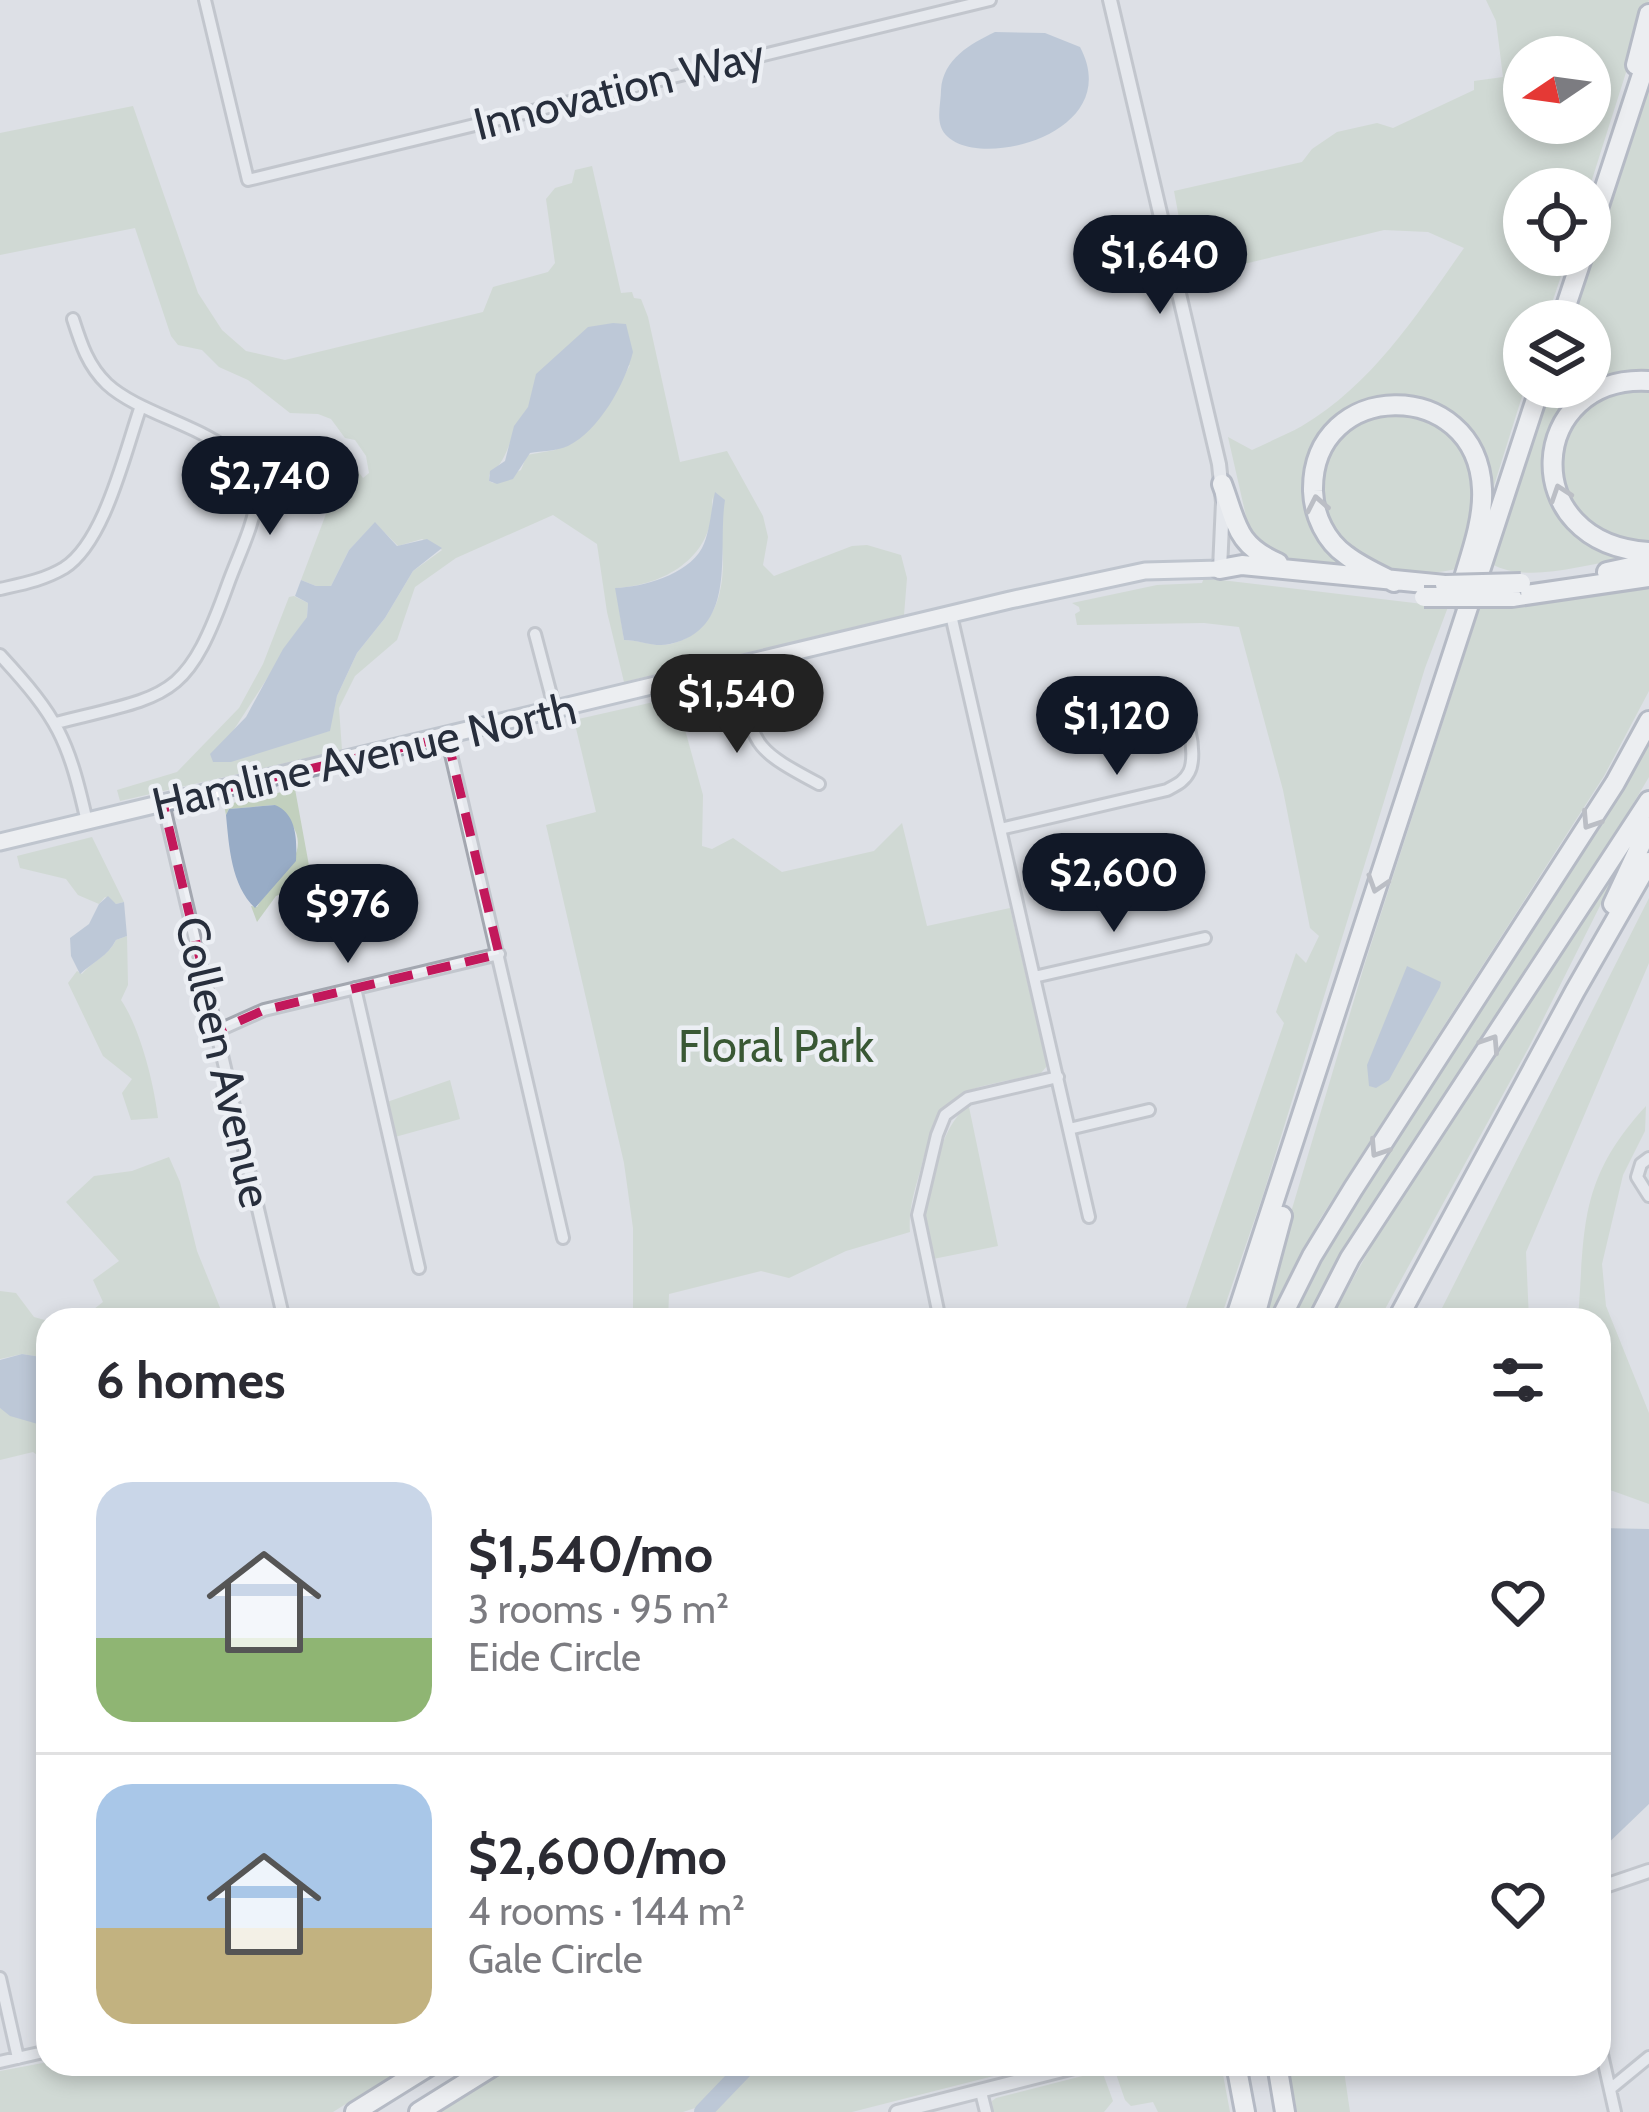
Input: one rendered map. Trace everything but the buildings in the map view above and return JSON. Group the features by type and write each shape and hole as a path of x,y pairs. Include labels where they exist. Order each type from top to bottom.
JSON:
{"highway":[{"path":"1624,128 1628,92 1649,14"},
{"path":"1611,168 1649,53"},
{"path":"1649,381 1610,385 1580,403 1562,425 1552,470 1563,507 1592,538 1609,547 1649,552"},
{"path":"1394,582 1335,546 1325,533 1313,498 1317,460 1325,443 1352,416 1387,404 1426,409 1460,431 1479,466 1482,490 1413,777"},
{"path":"1239,1308 1533,408"},
{"path":"1222,484 1245,544 1294,570"},
{"name":"Hamline Avenue North","path":"1220,569 1242,565 1516,590 1649,563"},
{"name":"Hamline Avenue North","path":"1220,569 1424,597 1649,577"},
{"path":"1287,1308 1352,1189 1615,783 1649,721"},
{"path":"1324,1308 1350,1258 1649,801"},
{"path":"1574,991 1649,827"},
{"path":"1403,1308 1649,862"},
{"path":"1257,1308 1342,991"},
{"path":"355,2112 413,2076"},
{"path":"419,2112 477,2076"},
{"path":"1238,2076 1245,2112"},
{"path":"1278,2076 1285,2112"}],"main road":[{"name":"Hamline Avenue North","path":"0,842 1114,576 1220,569"}],"street":[{"name":"Innovation Way","path":"205,0 248,180 989,0"},
{"path":"1110,0 1222,484 1220,569"},
{"path":"56,723 153,698 181,680 209,638 256,507 253,475 236,453 117,392 93,369 73,319"},
{"path":"0,589 55,573 87,545 141,406"},
{"path":"951,615 1089,1217"},
{"path":"536,634 554,710"},
{"path":"0,655 56,723 72,757 87,822"},
{"path":"736,667 757,744 771,759 819,784"},
{"path":"1000,829 1167,790 1184,780 1193,755 1180,704 1160,695 1130,702"},
{"path":"447,737 563,1238"},
{"name":"Colleen Avenue","path":"164,803 281,1308"},
{"path":"1034,977 1205,938"},
{"path":"217,1031 264,1010 499,954"},
{"path":"355,988 418,1268"},
{"path":"937,1308 918,1215 945,1115 968,1098 1058,1077"},
{"path":"1069,1129 1149,1109"},
{"path":"1649,1158 1637,1177 1649,1196"},
{"path":"1611,1884 1649,1870"},
{"path":"0,1978 18,2058"},
{"path":"0,2062 36,2054"},
{"path":"1610,2089 1649,2057"},
{"path":"897,2112 1041,2076"},
{"path":"1607,2076 1615,2112"},
{"path":"981,2092 986,2112"}],"highlighted area":[{"path":"447,737 499,954 264,1010 217,1031 163,803"}],"green space":[{"path":"1486,0 1649,0 1611,120 1611,36 1503,36 1503,77 1496,21"},
{"path":"1503,77 1503,144 1603,144 1596,168 1503,168 1503,276 1561,276 1553,300 1503,300 1503,408 1518,408 1491,495 1436,408 1349,412 1308,486 1355,569 1274,558 1248,525 1228,437 1252,450 1302,426 1351,390 1392,346 1464,248 1428,232 1384,230 1190,277 1174,191 1302,162 1337,132 1377,123 1393,128 1474,90 1474,81"},
{"path":"1649,83 1649,376 1611,387 1611,300 1579,300 1587,276 1611,276 1611,200"},
{"path":"133,106 198,293 222,330 246,351 285,360 483,312 493,287 548,272 555,263 546,199 555,188 572,183 575,170 592,166 621,293 632,292 641,299 648,317 680,462 727,451 763,516 768,537 763,565 774,576 852,546 867,545 901,555 907,578 904,615 624,682 597,544 553,515 456,558 415,587 397,640 355,676 339,708 342,750 120,801 117,790 177,772 239,708 263,664 289,597 308,603 307,617 233,731 300,738 329,731 337,696 357,653 413,571 442,550 422,539 398,546 375,523 349,550 331,586 301,580 326,514 350,480 351,467 363,478 369,473 366,456 331,419 290,413 248,380 219,367 202,350 178,345 135,228 0,255 0,133","holes":["630,365 606,409 555,450 527,455 521,470 489,481 526,411","712,497 723,561 722,583 707,621 692,635 671,644 624,640 616,588 654,581 685,563 706,535"]},
{"path":"1626,386 1649,386 1649,546 1607,540 1566,502 1559,447 1574,415 1587,408 1611,408 1611,394"},
{"path":"1543,408 1573,408 1549,481 1552,501 1565,522 1584,539 1616,555 1616,560 1553,571 1520,572 1492,564"},
{"path":"1393,409 1430,417 1450,429 1471,463 1473,505 1460,568 1419,574 1378,567 1343,544 1331,527 1321,489 1329,450 1347,428"},
{"path":"1204,578 1448,607 1224,1308 1186,1308 1284,1023 1276,1012 1296,953 1306,963 1319,936 1310,928 1283,790 1239,627 1077,625 1075,614 1080,611 1072,603 1157,585 1202,583"},
{"path":"1649,585 1649,691 1604,776 1320,1219 1274,1308 1263,1308 1365,963 1480,607 1574,599"},
{"name":"Floral Park","path":"676,697 703,795 702,846 712,849 733,838 782,872 874,851 902,823 927,926 1010,908 1047,1066 1041,1073 974,1089 948,1105 929,1140 911,1208 910,1232 846,1251 789,1278 761,1271 669,1294 668,1308 633,1308 633,1228 624,1163 546,825 596,812 574,720"},
{"path":"1649,745 1649,777 1618,829 1359,1226 1315,1308 1295,1308 1417,1100"},
{"path":"295,789 312,882 276,896 257,922 251,906 257,907 294,859 297,835 275,805 229,809 226,815 224,805"},
{"path":"92,837 124,902 116,904 105,897 99,904 78,895 66,879 20,868 17,856"},
{"path":"1614,878 1529,1047 1386,1308 1337,1308 1381,1229"},
{"path":"1649,898 1649,963 1526,1252 1528,1308 1442,1308"},
{"path":"127,936 128,985 121,1000 145,1056 158,1118 131,1120 122,1093 132,1079 103,1056 68,983 77,971 82,974 116,940"},
{"path":"450,1080 460,1119 395,1137 387,1102"},
{"path":"1646,1106 1645,1131 1623,1175 1602,1264 1607,1308 1579,1308 1589,1206 1596,1182"},
{"path":"969,1107 998,1246 933,1259 926,1217 931,1185 945,1138"},
{"path":"169,1157 197,1251 220,1308 95,1308 103,1302 93,1280 119,1261 66,1202 94,1176 132,1171"},
{"path":"0,1291 16,1293 36,1318 36,1356 0,1359"},
{"path":"1611,1318 1649,1413 1649,1504 1611,1490"},
{"path":"0,1408 36,1422 36,1454 0,1460"},
{"path":"36,2064 36,2076 391,2076 333,2112 0,2112 0,2071"},
{"path":"498,2076 994,2076 852,2112 697,2112 695,2108 683,2112 439,2112"},
{"path":"1082,2076 1104,2076 1113,2101 1104,2112 993,2112 996,2098"},
{"path":"1117,2076 1223,2076 1230,2112 1158,2112 1153,2102 1131,2106"},
{"path":"1290,2076 1345,2076 1350,2112 1297,2112"}],"water":[{"path":"995,32 1045,33 1080,47 1089,79 1081,105 1062,126 1036,140 977,148 954,141 941,127 941,90 952,61"},
{"path":"626,324 633,352 600,418 568,446 530,453 513,479 497,484 489,481 490,471 505,461 536,374 588,327"},
{"path":"715,492 725,500 722,564 716,605 707,622 692,636 670,644 624,640 615,588 663,578 686,566 702,548"},
{"path":"375,522 397,546 427,539 442,548 413,571 357,653 337,696 330,731 231,762 213,762 210,754 246,717 283,649 307,617 308,603 295,596 301,580 331,586 349,550"},
{"path":"275,805 292,821 296,861 255,908 236,877 226,815 229,809"},
{"path":"108,896 116,904 124,902 127,936 116,940 80,974 71,956 70,938 89,924"},
{"path":"1407,966 1441,982 1440,987 1389,1080 1376,1088 1369,1086 1367,1065"},
{"path":"22,1354 36,1356 36,1424 0,1408 0,1360"},
{"path":"1611,1528 1649,1529 1649,1804 1611,1840"}],"waterway":[{"path":"703,2112 738,2076"}]}
